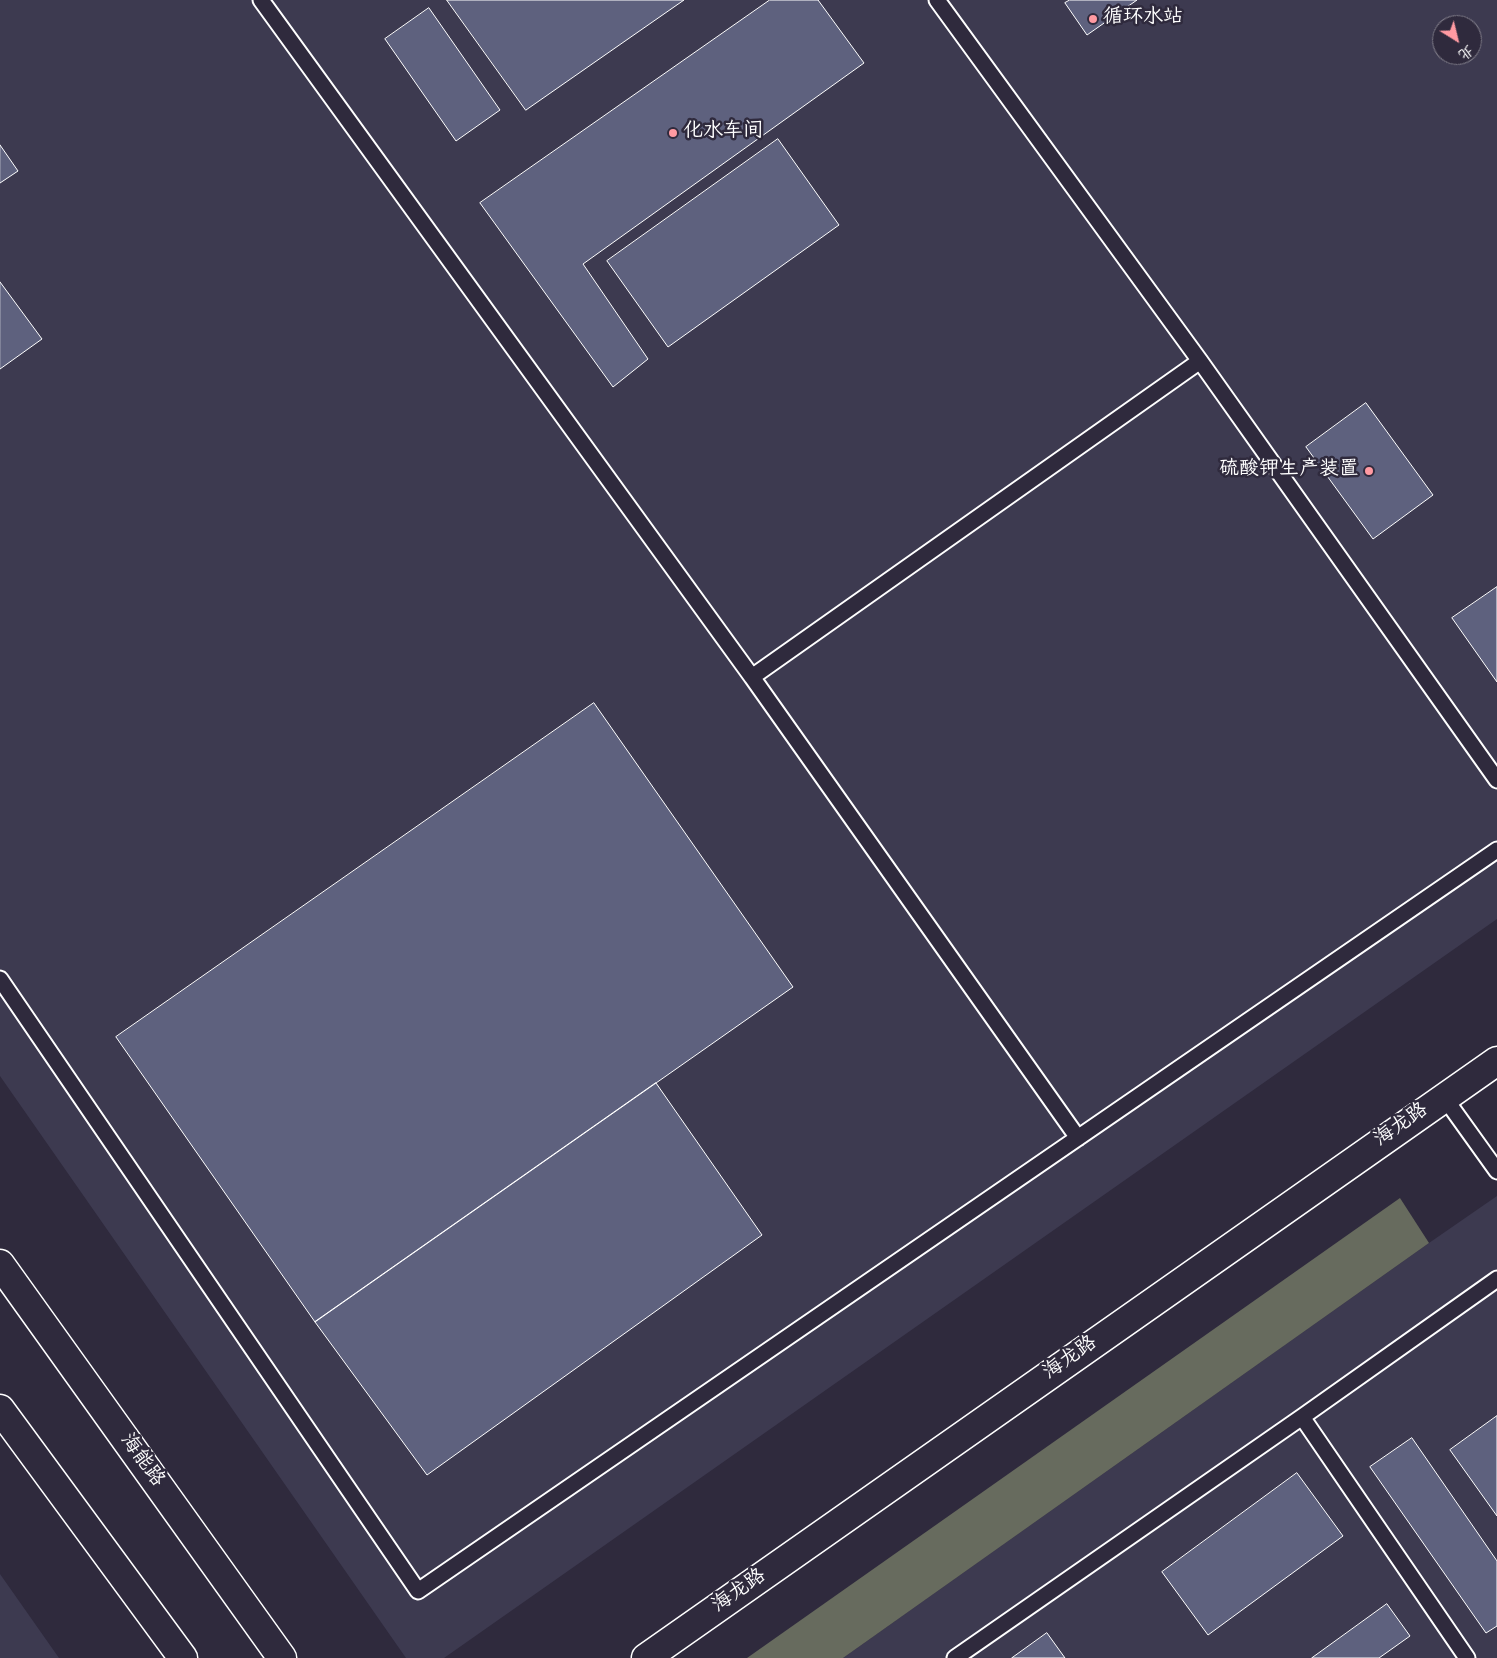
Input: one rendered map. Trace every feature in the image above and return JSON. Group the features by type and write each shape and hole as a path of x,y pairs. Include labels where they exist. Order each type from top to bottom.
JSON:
{"street":[{"name":"海龙路","path":"646,1658 1497,1060"},
{"name":"海能路","path":"0,1264 282,1658"},
{"path":"0,1409 183,1658"}],"lane":[{"path":"261,0 752,677 1078,1138"},
{"path":"938,0 1200,362 1497,780"},
{"path":"752,677 1200,362"},
{"path":"0,979 418,1591 1497,850"},
{"path":"1444,1097 1497,1171"},
{"path":"955,1658 1497,1280"},
{"path":"1302,1417 1467,1658"}],"shaded area":[{"path":"0,0 1497,0 1497,919 444,1658 406,1658 0,1076"},
{"path":"1497,1196 1497,1658 843,1658 1429,1243"},
{"path":"1400,1198 1429,1243 843,1658 747,1658"},
{"path":"0,1574 59,1658 0,1658"}],"building":[{"path":"447,0 684,0 526,110"},
{"name":"化水车间","path":"770,0 818,0 864,63 583,264 648,359 613,387 480,203"},
{"name":"循环水站","path":"1070,0 1137,0 1087,35 1065,3"},
{"path":"429,8 500,110 456,141 385,39"},
{"path":"778,139 839,225 668,347 607,261"},
{"path":"0,145 18,171 0,183"},
{"path":"0,282 42,339 0,369"},
{"name":"硫酸钾生产装置","path":"1366,403 1433,495 1373,539 1306,447"},
{"path":"1497,587 1497,682 1452,618"},
{"path":"594,703 793,987 315,1322 116,1037"},
{"path":"656,1083 762,1235 427,1475 315,1322"},
{"path":"1497,1416 1497,1516 1450,1450"},
{"path":"1412,1438 1497,1561 1497,1626 1486,1633 1370,1467"},
{"path":"1297,1473 1343,1536 1208,1635 1162,1572"},
{"path":"1387,1604 1410,1636 1379,1658 1312,1658"},
{"path":"1047,1633 1065,1658 1012,1658"}],"place":[{"name":"循环水站","path":"1093,19"},
{"name":"化水车间","path":"673,133"},
{"name":"硫酸钾生产装置","path":"1369,471"}]}
